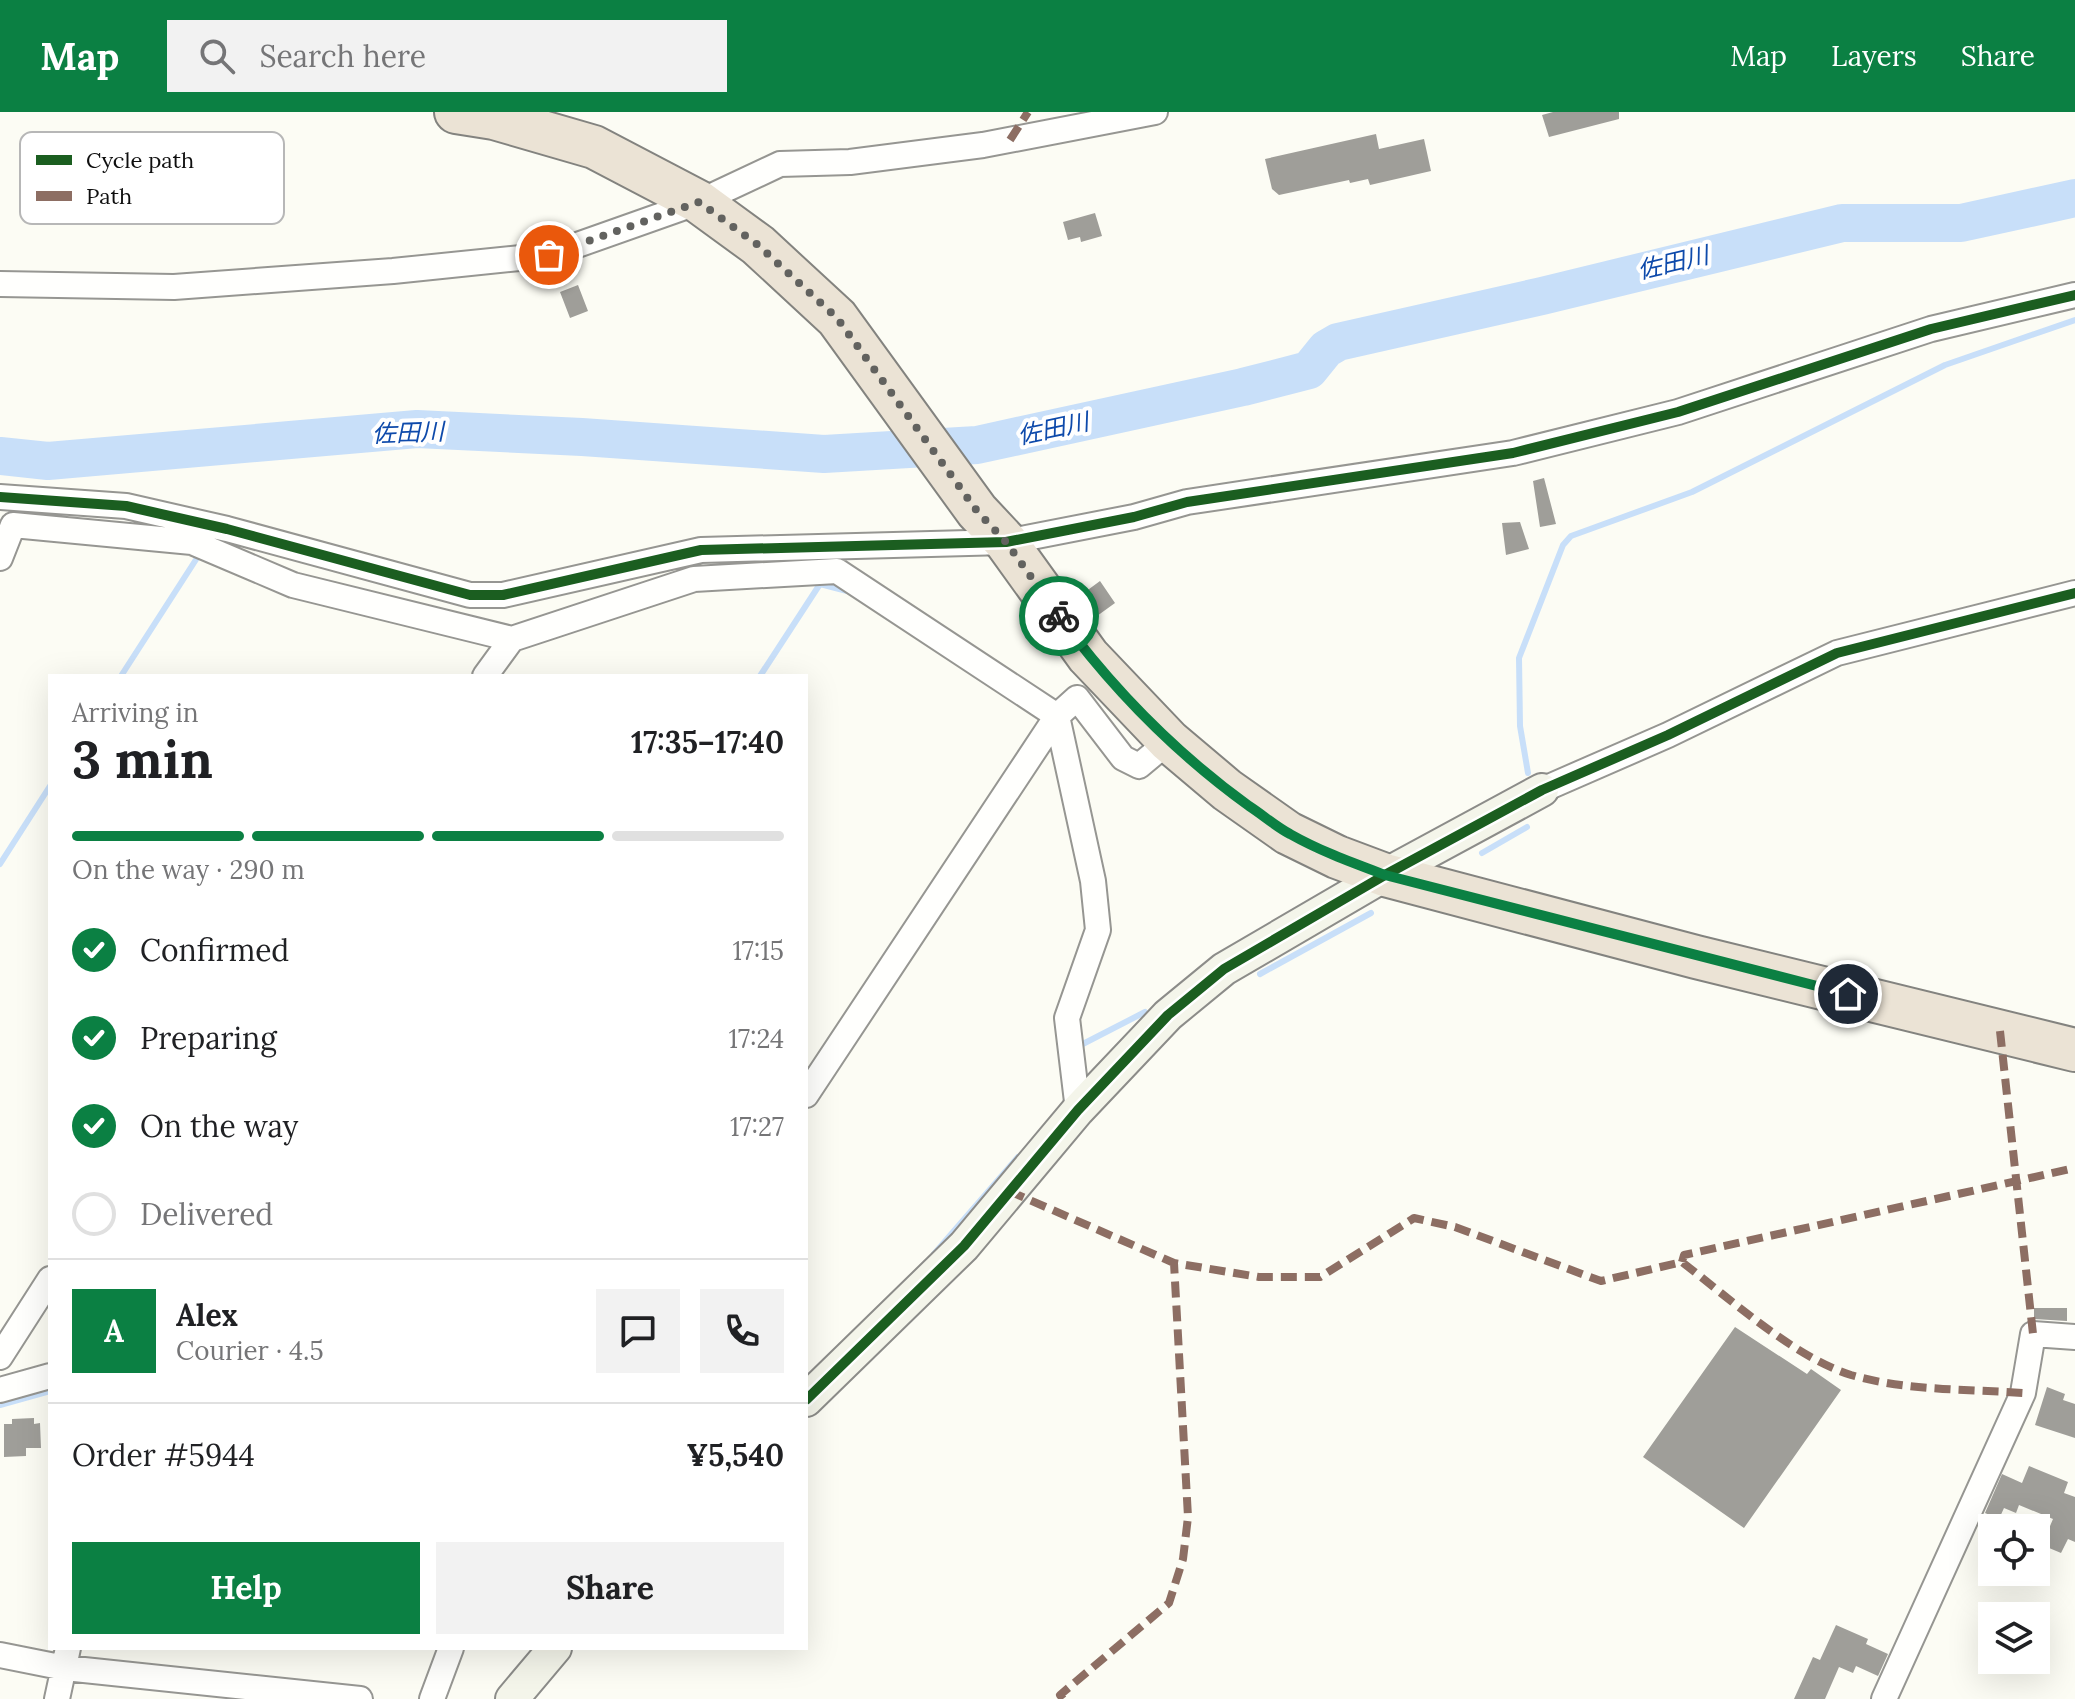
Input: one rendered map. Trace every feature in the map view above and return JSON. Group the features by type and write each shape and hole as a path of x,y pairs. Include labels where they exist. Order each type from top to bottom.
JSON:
{"highway":[{"path":"456,112 494,118 594,147 699,202 758,245 837,318 977,511 1006,542 1088,656 1169,741 1227,790 1288,833 1337,857 1385,875 1696,957 2075,1050"}],"street":[{"path":"0,284 174,287 393,271 549,255 699,202 780,164 850,162 983,145 1155,112"},
{"path":"0,497 126,506 227,529 470,595 503,595 701,550 1006,542 1134,517 1187,502 1513,453 1678,412 1931,329 2075,295"},
{"path":"0,558 13,525 192,542 293,585 512,639 694,579 837,571 1057,716 1093,881 1098,930 1067,1018 1078,1110"},
{"path":"808,1398 964,1246 1078,1110 1168,1015 1224,969 1385,875 1542,790 1668,735 1837,653 2075,593"},
{"path":"486,674 512,639"},
{"path":"808,1092 1057,716 1077,698 1123,758 1139,766 1169,741"},
{"path":"0,1357 48,1282"},
{"path":"1884,1699 2023,1393 2033,1334 2075,1337"},
{"path":"0,1390 48,1377"},
{"path":"432,1699 450,1650"},
{"path":"512,1699 553,1650"},
{"path":"0,1655 66,1658 360,1699"},
{"path":"57,1699 66,1658"}],"building":[{"path":"1553,112 1619,112 1619,119 1549,137 1542,115"},
{"path":"1376,134 1379,149 1424,139 1431,171 1370,185 1368,179 1350,183 1349,180 1279,195 1272,189 1265,159"},
{"path":"1095,213 1102,236 1081,242 1080,237 1068,240 1063,222"},
{"path":"578,285 588,311 570,318 560,292"},
{"path":"1544,478 1556,524 1540,527 1533,481"},
{"path":"1520,522 1529,549 1506,555 1502,523"},
{"path":"1100,581 1115,603 1097,616 1081,595"},
{"path":"2034,1308 2067,1308 2067,1321 2034,1319"},
{"path":"1735,1327 1807,1374 1811,1369 1841,1390 1744,1528 1643,1457"},
{"path":"2047,1387 2065,1394 2063,1400 2075,1404 2075,1438 2035,1425"},
{"path":"34,1418 34,1424 40,1423 41,1448 26,1448 26,1456 4,1457 4,1424 12,1424 12,1419"},
{"path":"2029,1466 2068,1482 2064,1493 2075,1497 2075,1542 2068,1539 2061,1553 2050,1548 2053,1519 2050,1514 2041,1514 2019,1505 2016,1513 2004,1508 2001,1514 1985,1513 2002,1474 2022,1483"},
{"path":"1836,1625 1868,1639 1866,1644 1888,1654 1878,1676 1856,1666 1853,1673 1839,1667 1825,1699 1794,1699 1813,1657 1820,1660"}],"waterway":[{"name":"佐田川","path":"0,456 48,461 417,429 824,454 977,445 1309,370 1326,349 1338,342 1842,223 1961,223 2075,198"},
{"path":"1528,773 1520,726 1519,658 1563,545 1571,536 1692,492 1945,365 2075,320"},
{"path":"122,674 197,558"},
{"path":"761,674 820,584 847,591"},
{"path":"0,864 48,789"},
{"path":"1482,853 1527,827"},
{"path":"1260,974 1371,913"},
{"path":"1077,1047 1145,1012"},
{"path":"934,1254 1018,1157"},
{"path":"0,1405 48,1392"}],"marked path":[{"path":"1010,140 1028,112"},
{"path":"2000,1031 2033,1334"},
{"path":"1682,1262 1684,1255 2075,1168"},
{"path":"1009,1191 1174,1263 1259,1277 1320,1277 1414,1218 1455,1227 1601,1281 1682,1262 1785,1341 1851,1375 1915,1387 2023,1393"},
{"path":"1063,1699 1060,1695 1169,1603 1183,1559 1188,1517 1174,1263"}],"cycle path":[{"path":"0,497 126,506 227,529 470,595 503,595 701,550 1006,542 1134,517 1187,502 1513,453 1678,412 1931,329 2075,295"},
{"path":"808,1398 964,1246 1078,1110 1168,1015 1224,969 1385,875 1542,790 1668,735 1837,653 2075,593"}],"way so far":[{"path":"549,255 699,202 758,245 837,318 977,511 1006,542 1059,616"}],"route":[{"path":"1059,616 1088,656 1169,741 1227,790 1288,833 1337,857 1385,875 1848,994"}]}
